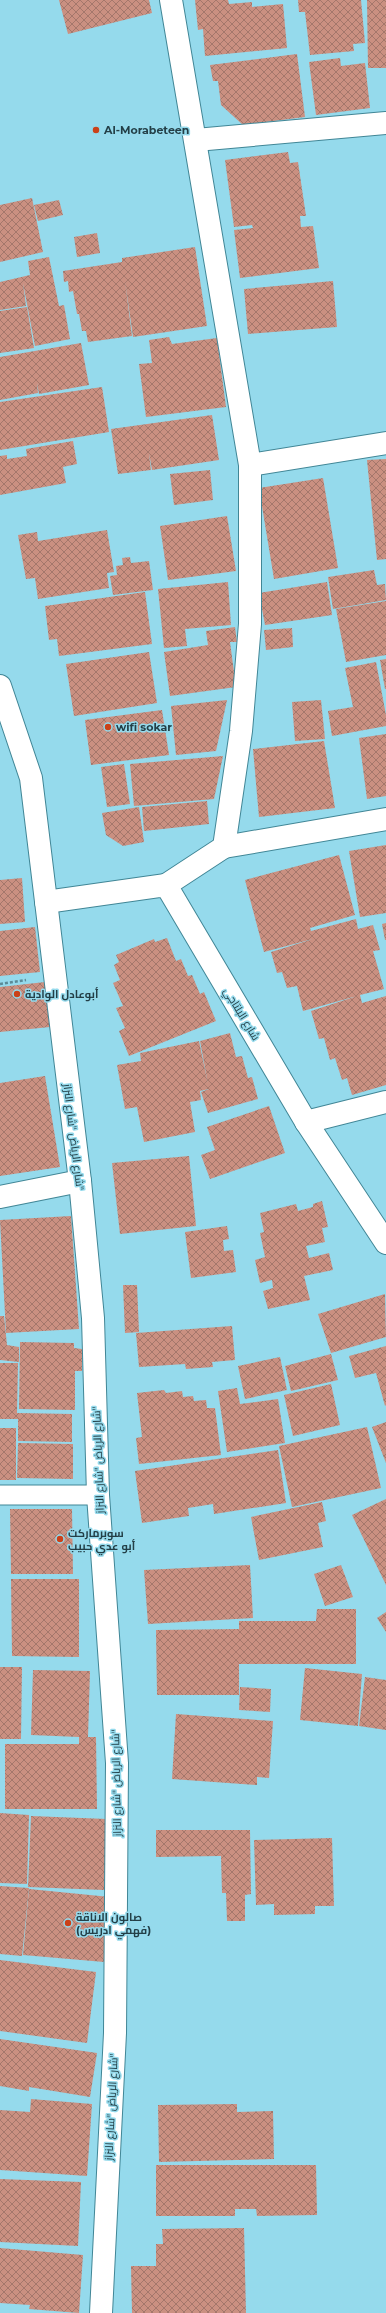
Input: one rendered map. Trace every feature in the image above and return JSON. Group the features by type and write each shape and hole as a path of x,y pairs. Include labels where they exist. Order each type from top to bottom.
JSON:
{"street":[{"path":"171,0 250,465 250,624 241,731 224,847"},
{"path":"196,140 386,124"},
{"path":"250,465 386,443"},
{"name":"شارع الرياض \"شارع النزاز\"","path":"0,686 31,778 80,1182 93,1318 98,1495 118,1763 115,2032 101,2313"},
{"path":"46,902 166,885 224,847 386,819"},
{"name":"شارع البلتاجي","path":"166,885 306,1122 386,1243"},
{"path":"306,1122 386,1102"},
{"path":"0,1197 80,1182"}],"lane":[{"path":"0,1495 98,1495"}],"building":[{"path":"59,0 149,0 152,13 68,34"},
{"path":"195,0 228,0 229,4 252,2 252,7 283,4 287,48 205,56 203,29 198,30"},
{"path":"298,0 361,0 365,43 353,44 354,51 310,55 305,12 299,12"},
{"path":"367,0 386,0 386,68 368,68"},
{"path":"297,54 305,117 243,125 221,105 218,81 213,81 210,65"},
{"path":"340,58 341,66 365,63 370,108 316,115 309,62"},
{"path":"288,152 290,163 298,162 306,216 300,216 301,227 313,226 319,268 240,278 234,230 253,228 252,225 234,227 225,160"},
{"path":"32,198 43,252 0,262 0,205"},
{"path":"59,200 63,215 38,221 34,205"},
{"path":"97,233 100,253 77,257 74,237"},
{"path":"195,247 207,326 133,337 125,281 132,336 88,342 86,331 82,331 79,314 77,314 73,291 69,292 68,281 64,282 63,271 122,262 122,258"},
{"path":"49,257 59,306 64,305 70,339 35,346 23,283 26,306 0,310 0,282 30,275 28,261"},
{"path":"333,281 337,327 248,334 244,289"},
{"path":"27,307 34,348 0,353 0,311"},
{"path":"169,337 172,344 217,338 226,407 146,417 139,364 152,363 149,340"},
{"path":"81,343 89,385 39,394 37,383 38,393 0,400 0,357"},
{"path":"102,387 109,432 0,450 0,402"},
{"path":"212,415 219,460 152,470 149,453 151,470 118,474 111,429"},
{"path":"73,441 77,464 63,467 66,483 0,495 0,456 7,455 7,459 27,456 26,449"},
{"path":"386,459 386,559 377,560 367,460"},
{"path":"210,470 213,500 174,505 170,474"},
{"path":"323,478 338,568 274,579 259,488"},
{"path":"227,516 236,571 168,580 160,526"},
{"path":"107,530 114,572 107,573 109,588 38,599 35,578 26,579 18,535 37,532 38,541"},
{"path":"130,557 131,563 149,561 153,590 113,595 110,576 117,575 116,566 123,565 122,558"},
{"path":"374,570 377,585 385,584 386,600 333,609 328,577"},
{"path":"228,582 231,625 185,629 187,646 164,648 158,589"},
{"path":"327,582 332,615 265,625 259,593"},
{"path":"145,592 152,644 59,656 57,639 49,640 45,606"},
{"path":"386,601 386,655 346,662 336,609"},
{"path":"235,627 237,642 230,642 236,687 170,696 164,652 208,645 206,631"},
{"path":"292,628 293,647 266,650 264,630"},
{"path":"149,652 157,703 74,716 66,664"},
{"path":"386,659 386,689 385,689 380,660"},
{"path":"376,662 386,715 386,726 332,736 328,711 353,707 345,668"},
{"path":"227,700 216,751 176,755 171,706"},
{"path":"321,700 325,739 295,741 292,702"},
{"path":"162,710 169,755 91,765 85,720"},
{"path":"386,734 386,796 367,799 359,738"},
{"path":"324,741 335,808 259,817 253,749"},
{"path":"223,756 214,799 134,806 130,764"},
{"path":"124,764 130,804 107,807 101,767"},
{"path":"207,801 209,824 144,831 142,807"},
{"path":"139,807 144,842 123,846 106,835 102,813"},
{"path":"386,845 386,913 360,917 349,851"},
{"path":"339,855 355,915 310,928 311,931 356,919 358,929 373,925 380,950 373,951 384,989 360,995 362,1003 386,996 386,1085 352,1095 347,1078 342,1080 335,1058 330,1060 324,1038 319,1039 311,1011 357,996 303,1011 297,986 287,988 282,972 277,973 271,952 313,939 264,952 245,880"},
{"path":"22,878 25,922 0,924 0,880"},
{"path":"386,923 386,940 385,940 382,924"},
{"path":"35,927 40,972 0,976 0,931"},
{"path":"167,938 176,961 181,959 188,976 192,975 200,994 204,992 216,1021 129,1056 119,1031 125,1028 116,1008 123,1006 113,983 120,980 114,965 119,962 116,955 154,939 155,942"},
{"path":"45,982 50,1027 0,1032 0,987"},
{"path":"230,1033 236,1057 242,1056 248,1078 252,1077 258,1099 208,1113 201,1092 209,1089 200,1091 201,1100 190,1102 195,1132 144,1142 137,1107 125,1109 117,1065 141,1061 140,1053 199,1041 208,1084 200,1041"},
{"path":"45,1076 60,1167 0,1176 0,1083"},
{"path":"269,1106 285,1153 210,1179 201,1155 215,1150 207,1127"},
{"path":"189,1156 196,1226 120,1234 112,1163"},
{"path":"322,1201 328,1227 322,1228 325,1242 306,1246 309,1258 329,1253 333,1270 304,1276 310,1300 268,1309 263,1291 273,1288 272,1280 260,1283 255,1260 265,1257 260,1233 264,1232 260,1213 296,1204 298,1211 313,1207 313,1204"},
{"path":"71,1216 79,1329 6,1333 0,1220"},
{"path":"227,1226 229,1239 223,1240 224,1251 233,1250 236,1272 191,1278 185,1232"},
{"path":"123,1285 137,1285 139,1332 125,1333"},
{"path":"385,1294 386,1337 331,1353 318,1314"},
{"path":"0,1316 4,1316 7,1345 19,1347 19,1362 0,1360"},
{"path":"232,1326 235,1360 212,1362 213,1367 186,1369 185,1364 139,1367 136,1333"},
{"path":"20,1342 74,1343 74,1348 82,1349 82,1371 75,1371 75,1410 19,1409"},
{"path":"386,1346 385,1406 376,1373 355,1378 349,1356"},
{"path":"331,1354 338,1380 291,1391 285,1366"},
{"path":"280,1357 287,1390 245,1399 238,1366"},
{"path":"0,1363 18,1363 17,1413 72,1414 72,1442 18,1441 18,1419 0,1419"},
{"path":"331,1384 340,1425 293,1436 284,1395"},
{"path":"237,1388 240,1404 278,1399 285,1443 227,1452 218,1391"},
{"path":"164,1390 166,1393 182,1391 183,1397 193,1396 194,1401 206,1400 207,1408 215,1408 221,1455 139,1464 136,1438 142,1437 137,1393"},
{"path":"386,1422 386,1463 372,1427"},
{"path":"367,1427 381,1488 292,1507 279,1446"},
{"path":"0,1428 16,1428 16,1480 0,1480"},
{"path":"18,1443 73,1444 73,1479 17,1478"},
{"path":"278,1450 286,1503 214,1514 213,1504 188,1508 189,1516 142,1523 135,1471"},
{"path":"386,1499 386,1585 352,1515"},
{"path":"322,1502 326,1521 318,1523 323,1547 259,1560 251,1517"},
{"path":"10,1509 72,1509 73,1574 11,1574"},
{"path":"250,1565 253,1618 148,1624 144,1570"},
{"path":"341,1565 353,1597 325,1606 314,1574"},
{"path":"11,1579 79,1579 79,1657 12,1656"},
{"path":"317,1609 356,1609 356,1664 239,1664 239,1695 157,1695 156,1630 239,1629 239,1621 316,1621"},
{"path":"386,1612 386,1632 377,1618"},
{"path":"0,1667 22,1667 21,1739 0,1739"},
{"path":"305,1668 362,1674 358,1726 300,1720"},
{"path":"33,1670 90,1671 88,1737 96,1737 97,1809 5,1809 5,1744 79,1744 79,1737 31,1735"},
{"path":"365,1677 386,1680 386,1730 359,1726"},
{"path":"240,1687 271,1689 270,1712 239,1710"},
{"path":"176,1714 273,1721 269,1778 257,1777 257,1785 172,1779"},
{"path":"0,1813 29,1815 27,1884 0,1883"},
{"path":"31,1816 107,1819 104,1890 28,1887"},
{"path":"156,1830 250,1830 251,1894 245,1895 245,1921 227,1921 226,1893 222,1893 221,1856 156,1857"},
{"path":"332,1838 334,1906 315,1906 315,1914 274,1915 274,1904 256,1905 254,1840"},
{"path":"0,1886 29,1888 22,1956 0,1954"},
{"path":"29,1889 110,1897 104,1962 23,1955"},
{"path":"0,1960 96,1972 87,2043 0,2031"},
{"path":"0,2039 97,2053 90,2097 29,2087 29,2091 0,2086"},
{"path":"31,2099 92,2104 87,2176 0,2170 0,2110 30,2112"},
{"path":"237,2104 237,2112 273,2111 274,2159 159,2162 158,2105"},
{"path":"156,2165 316,2165 317,2215 257,2216 256,2209 235,2209 235,2216 156,2216"},
{"path":"0,2179 81,2182 78,2246 0,2242"},
{"path":"244,2228 246,2313 132,2313 131,2266 156,2266 156,2244 163,2244 162,2229"},
{"path":"0,2248 83,2255 79,2313 29,2309 30,2305 0,2303"}],"place":[{"name":"Al-Morabeteen","path":"96,130"},
{"name":"wifi sokar","path":"108,727"},
{"name":"أبوعادل الوادية","path":"17,994"},
{"name":"سوبرماركت أبو عدي حبيب","path":"60,1539"},
{"name":"صالون الاناقة (فهمي ادريس)","path":"68,1923"}]}
